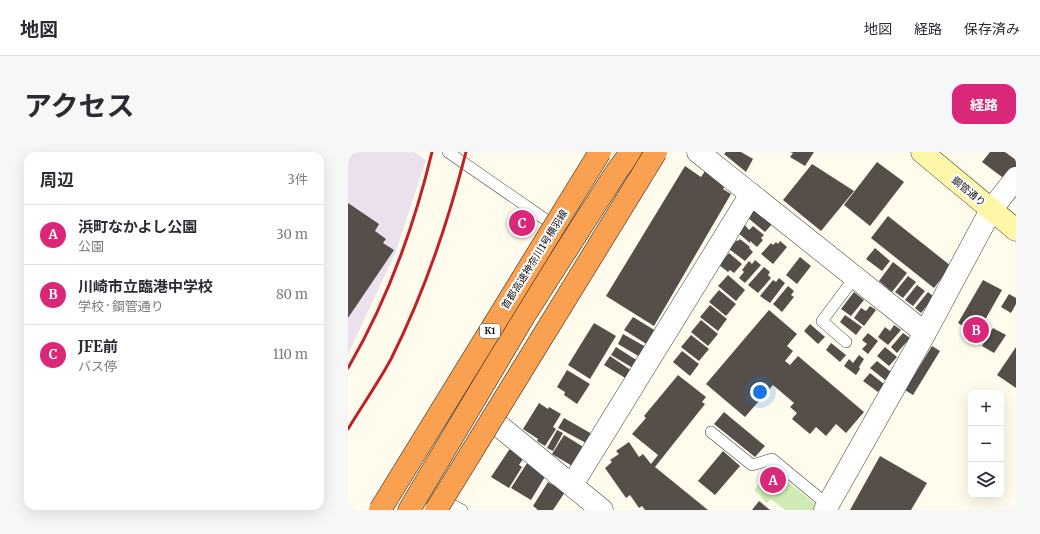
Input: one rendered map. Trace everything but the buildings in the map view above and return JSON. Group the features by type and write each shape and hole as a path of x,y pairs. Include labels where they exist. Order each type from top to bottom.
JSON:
{"highway":[{"name":"首都高速神奈川1号横羽線","path":"380,510 600,152"},
{"path":"409,510 526,313 617,171 631,152"},
{"path":"442,506 656,152"},
{"path":"392,510 434,412"}],"street":[{"path":"698,152 925,333"},
{"name":"鋼管通り","path":"922,152 1016,230"},
{"path":"826,508 925,333 991,210 1016,178"},
{"path":"572,485 751,194"},
{"path":"498,425 602,510"}],"lane":[{"path":"448,152 552,224"},
{"path":"846,342 822,321 855,277"},
{"path":"711,432 752,465 772,459 826,508"},
{"path":"442,506 462,510"}],"shaded area":[{"path":"348,152 414,152 426,160 395,254 348,354"}],"green space":[{"path":"771,469 821,508 819,510 785,510 771,499 767,503 754,490"}],"railway":[{"path":"348,368 375,317 398,263 417,208 432,152"},
{"path":"348,429 391,359 414,309 443,231 466,152"}],"place":[{"name":"JFE前","path":"522,223"},
{"name":"川崎市立臨港中学校","path":"976,330"},
{"name":"浜町なかよし公園","path":"773,480"}]}
